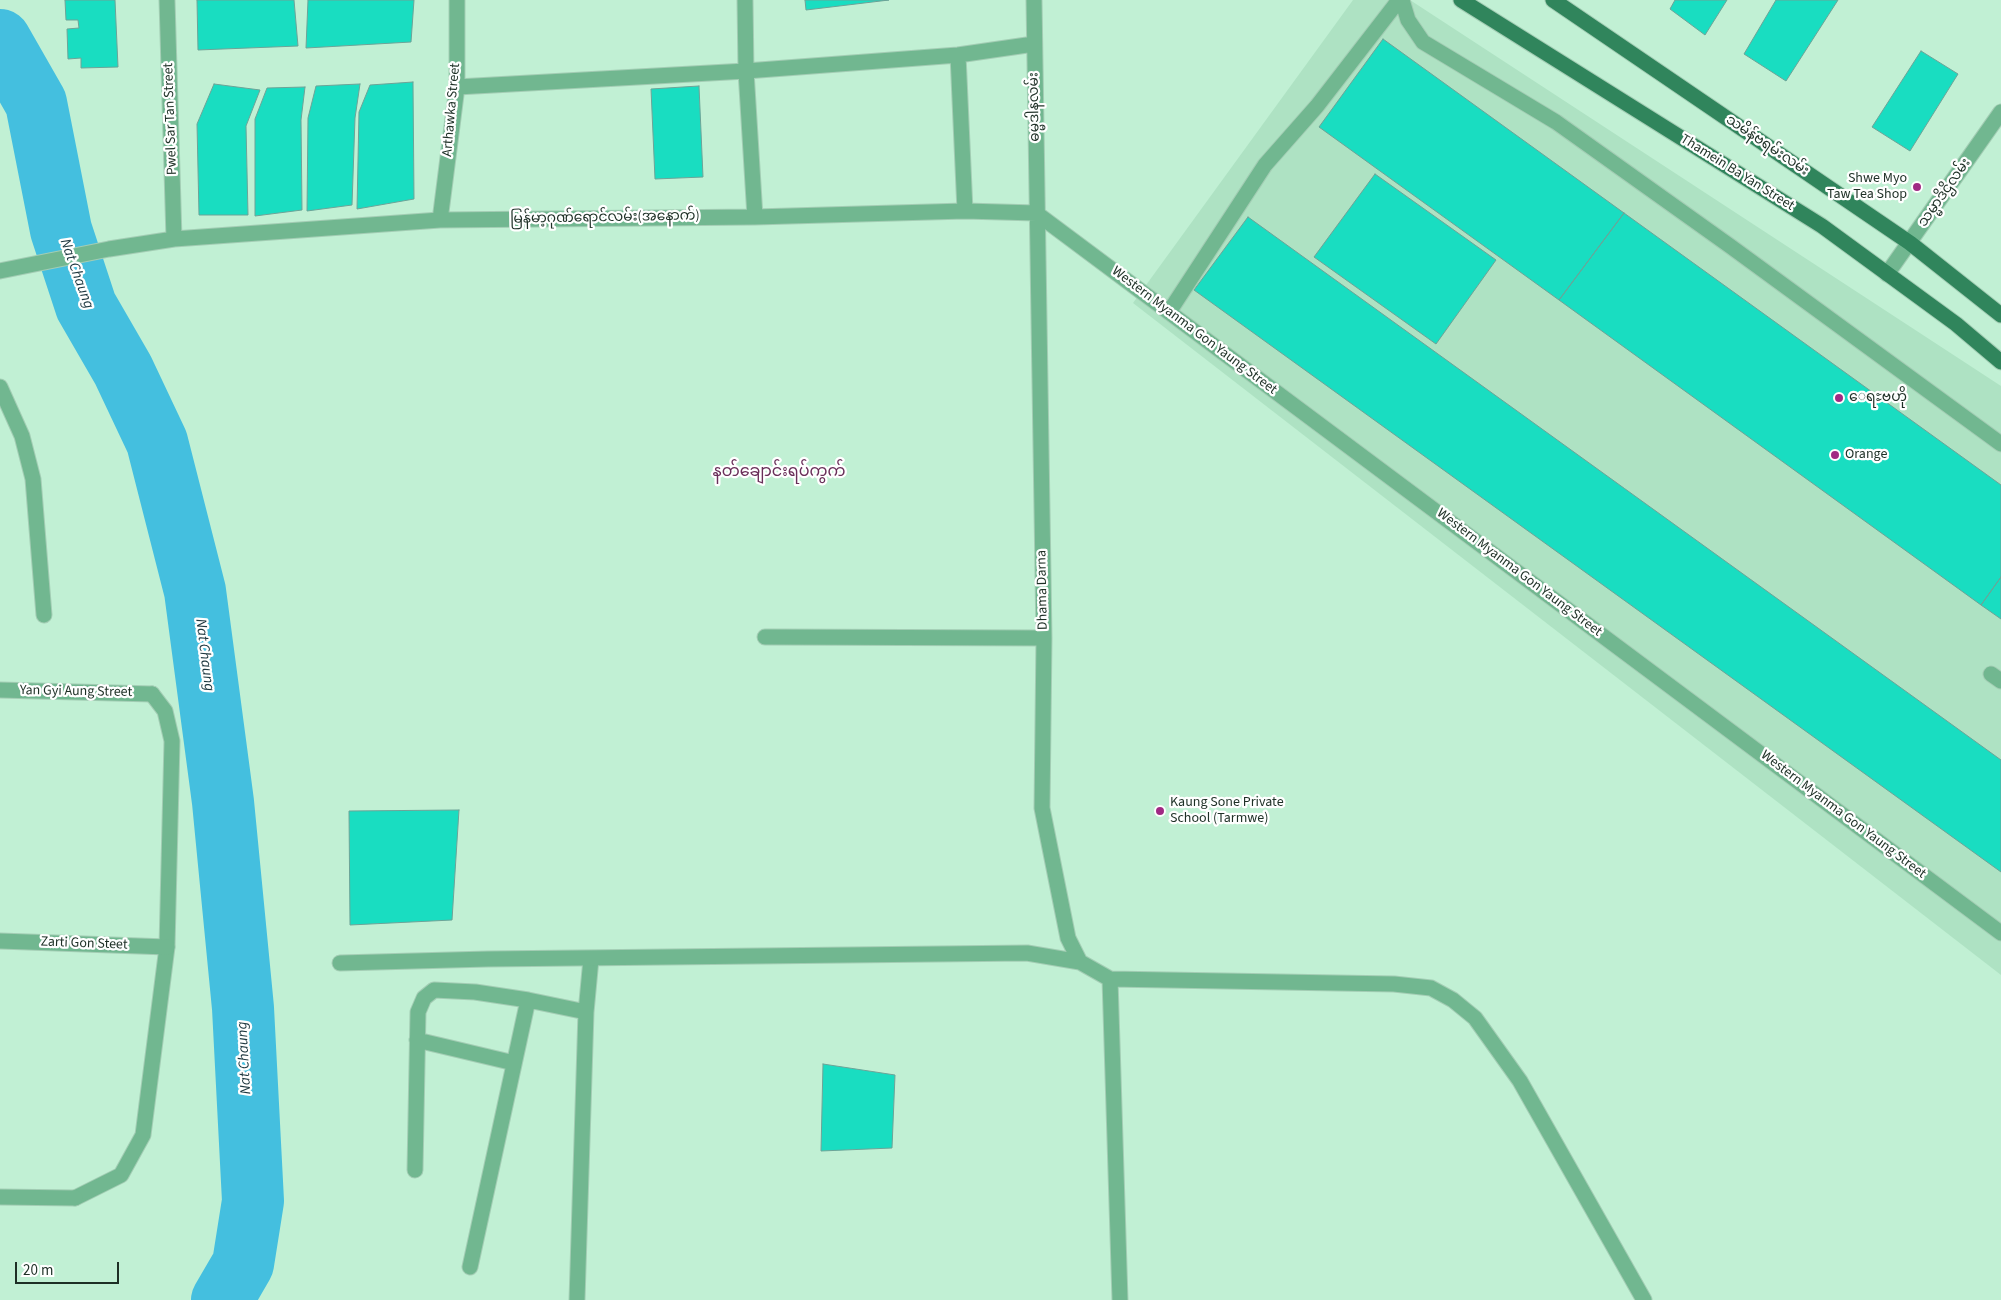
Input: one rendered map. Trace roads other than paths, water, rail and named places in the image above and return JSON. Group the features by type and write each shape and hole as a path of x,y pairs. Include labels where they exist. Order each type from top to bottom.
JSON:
{"main road":[{"name":"Thamein Ba Yan Street","path":"1461,0 1822,226 1956,324 2001,362"},
{"name":"သမိန်ဗရမ်းလမ်း","path":"1553,0 1910,243 2001,315"}],"street":[{"name":"Pwel Sar Tan Street","path":"167,0 174,239"},
{"name":"Arthawka Street","path":"440,220 457,87 457,0"},
{"path":"745,0 746,71 755,217"},
{"name":"ဓမ္မဒါနလမ်း","path":"1034,0 1036,213"},
{"path":"1169,312 1265,165 1317,106 1398,0"},
{"path":"1402,0 1408,20 1422,42 1556,122 1730,246 2001,444"},
{"path":"457,87 746,71 958,55 1034,44"},
{"path":"958,55 965,211"},
{"name":"သမ္မာဒိဌိလမ်း","path":"1887,274 2001,112"},
{"name":"မြန်မာ့ဂုဏ်ရောင်လမ်း(အနောက်)","path":"0,271 109,249 174,239 440,220 755,217 965,211 1036,213"},
{"name":"Western Myanma Gon Yaung Street","path":"1036,213 2001,933"},
{"name":"Dhama Darna","path":"1036,213 1044,638 1042,808 1066,930 1080,962"},
{"path":"0,387 22,436 33,479 44,615"},
{"path":"764,637 1044,638"},
{"name":"Yan Gyi Aung Street","path":"0,690 152,694 165,711 172,741 167,947"},
{"name":"Zarti Gon Steet","path":"0,941 167,947"},
{"path":"0,1197 75,1198 121,1175 143,1135 167,947"},
{"path":"340,963 488,959 1027,953 1080,962 1100,976 1110,979 1394,984 1431,988 1453,1000 1475,1018 1520,1082 1644,1300"},
{"path":"577,1300 586,1012 591,959"},
{"path":"1110,979 1120,1300"},
{"path":"415,1170 418,1012 424,998 434,990 475,992 528,1000 586,1012"},
{"path":"470,1267 528,1000"},
{"path":"417,1040 514,1063"}],"waterway":[{"name":"Nat Chaung","path":"0,40 36,103 61,230 86,306 123,370 157,442 195,591 223,802 243,1008 253,1201 243,1264 222,1300"}],"place":[{"name":"Shwe Myo Taw Tea Shop","path":"1917,187"},
{"name":"ေရႊဗဟို","path":"1839,398"},
{"name":"Orange","path":"1835,455"},
{"name":"Kaung Sone Private School (Tarmwe)","path":"1160,811"}],"district":[{"name":"နတ်ချောင်းရပ်ကွက်","path":"779,472"}]}
